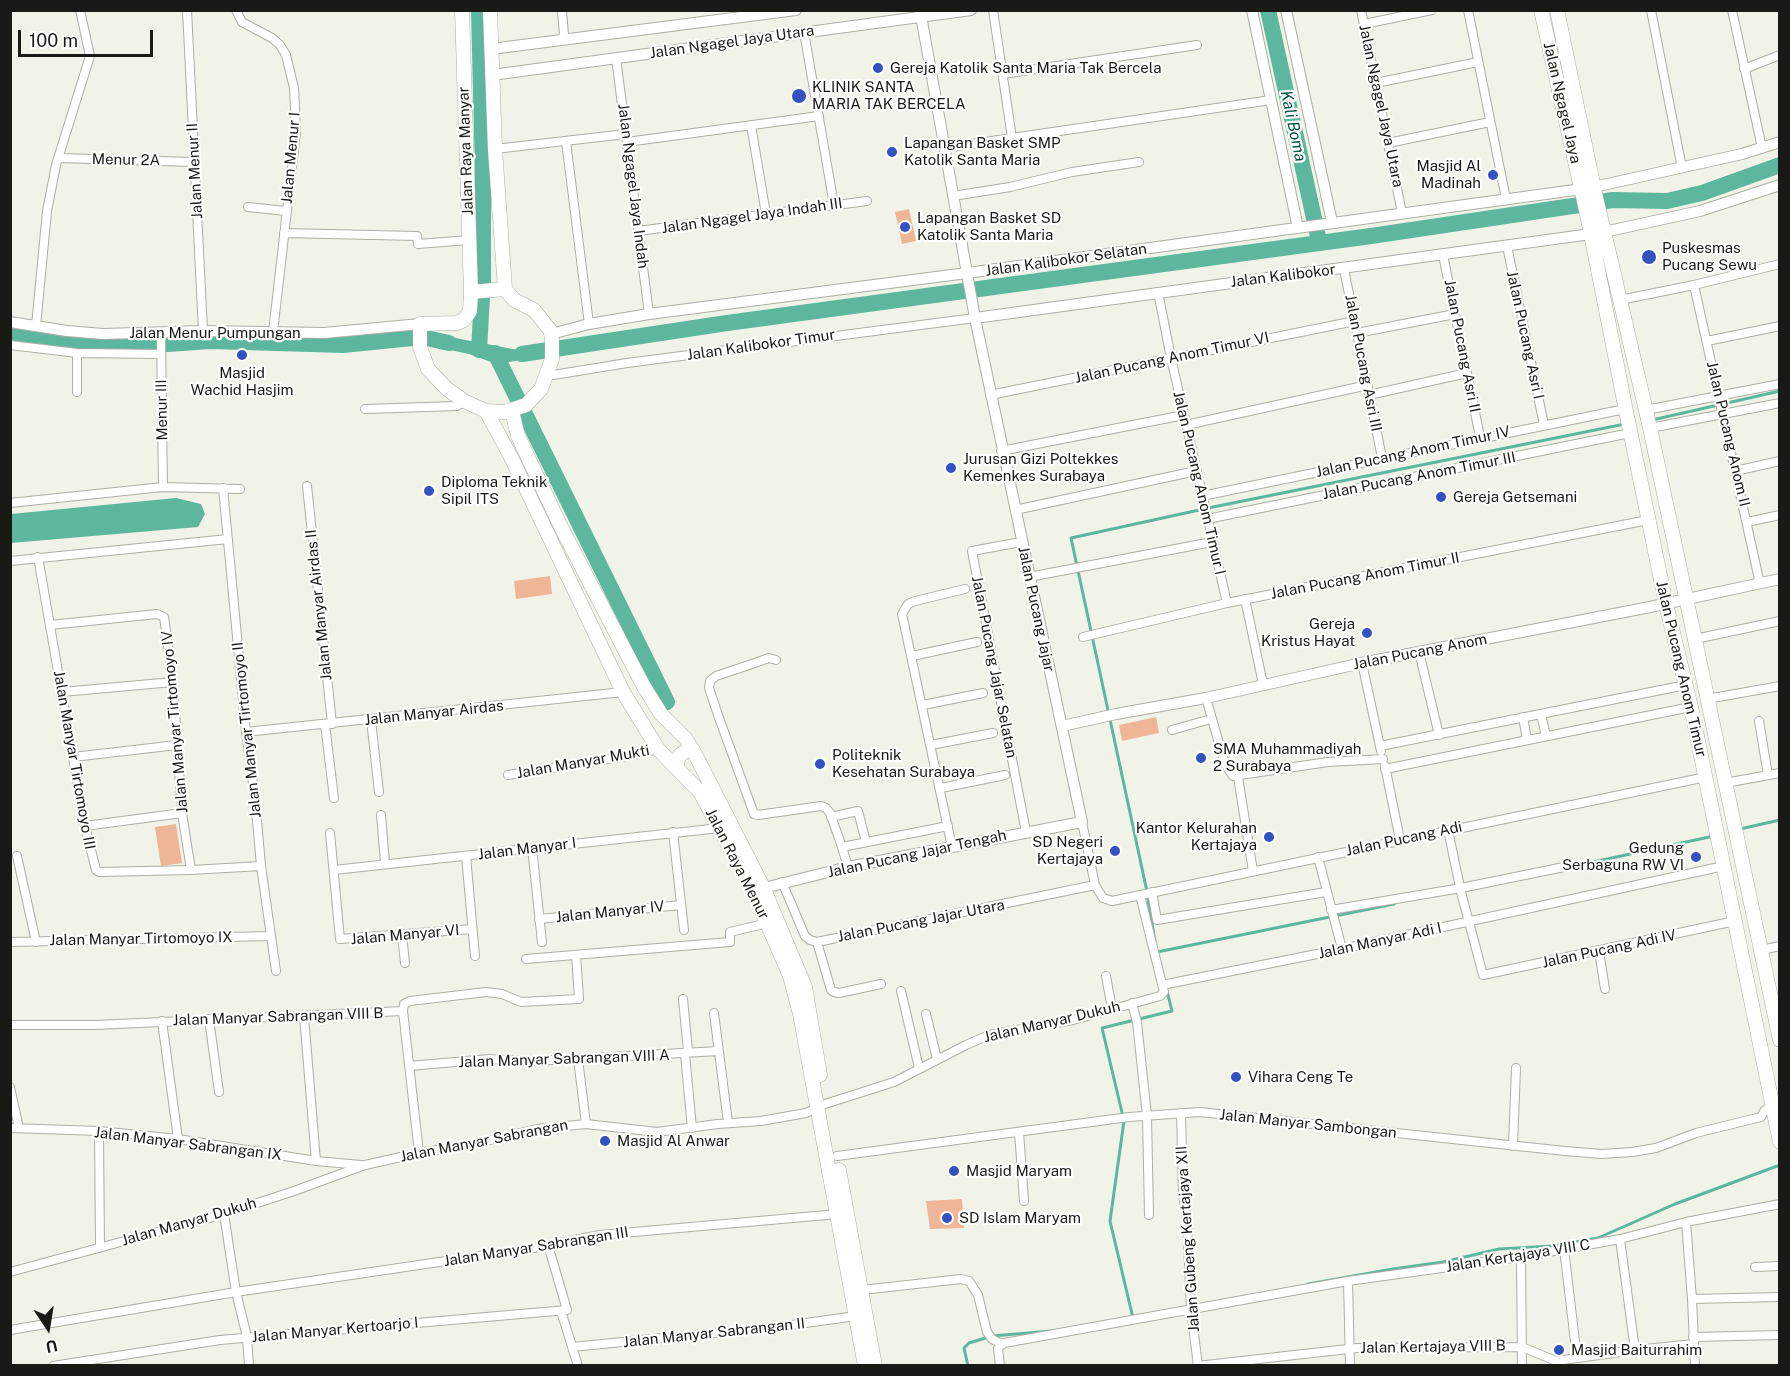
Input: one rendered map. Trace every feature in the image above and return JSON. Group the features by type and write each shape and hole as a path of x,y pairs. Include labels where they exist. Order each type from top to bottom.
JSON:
{"main road":[{"name":"Jalan Raya Manyar","path":"462,10 471,292"},
{"name":"Jalan Raya Manyar","path":"490,10 495,149 505,289"},
{"name":"Jalan Ngagel Jaya","path":"1541,10 1588,191"},
{"name":"Jalan Ngagel Jaya","path":"1557,10 1588,191"},
{"name":"Jalan Pucang Anom Timur","path":"1588,191 1598,233 1620,300 1648,419 1779,1035"},
{"name":"Jalan Pucang Anom Timur","path":"1598,233 1612,342 1626,413 1718,834 1779,1142"},
{"path":"505,289 514,300 534,310 551,335 552,359 548,376 541,389 519,408 500,413 486,411 464,401 432,375 425,363 419,335 446,324 464,320 470,311 471,292 505,289"},
{"path":"1612,342 1629,339"},
{"name":"Jalan Raya Menur","path":"519,408 518,436 561,527 650,698 693,750 805,987 838,1214 854,1272 862,1290 875,1365"},
{"name":"Jalan Raya Menur","path":"486,411 511,457 623,692 658,749 700,792 758,889 768,923 795,990 821,1107 837,1156 854,1272 856,1316 865,1365"},
{"path":"581,604 598,595"},
{"path":"589,618 604,609"},
{"path":"658,749 670,742 675,730"},
{"path":"677,768 676,762 680,755 693,750"}],"street":[{"path":"36,326 47,211 59,158 90,56 80,10"},
{"name":"Jalan Menur II","path":"187,10 203,331"},
{"name":"Jalan Menur I","path":"236,10 242,22 272,38 280,45 286,55 294,88 296,132 273,332"},
{"path":"561,40 564,35 562,10"},
{"name":"Jalan Ngagel Jaya Utara","path":"491,49 796,10"},
{"name":"Jalan Ngagel Jaya Utara","path":"492,75 920,14 971,10"},
{"path":"993,10 1012,138"},
{"path":"1252,10 1301,228"},
{"path":"1286,10 1330,223"},
{"name":"Jalan Ngagel Jaya Utara","path":"1361,10 1401,208"},
{"path":"1364,24 1432,10"},
{"path":"1468,10 1506,199"},
{"path":"1651,10 1682,168"},
{"path":"1732,10 1762,148"},
{"name":"Jalan Pucang Jajar","path":"920,14 972,305 1001,451 1095,885 1102,898"},
{"path":"804,32 834,205"},
{"path":"1003,74 1197,45"},
{"path":"1744,69 1779,55"},
{"name":"Jalan Ngagel Jaya Indah","path":"616,58 649,314"},
{"path":"1376,83 1478,62"},
{"path":"944,148 1271,100"},
{"path":"495,149 566,141 626,138 819,116"},
{"path":"1388,143 1490,122"},
{"path":"751,125 766,214"},
{"path":"566,141 589,324"},
{"name":"Jalan Kalibokor Selatan","path":"551,335 589,324 649,314 967,278 1301,228 1401,208 1588,191 1779,142"},
{"name":"Menur 2A","path":"59,158 194,162"},
{"path":"953,196 1010,187 1072,172 1139,162"},
{"name":"Jalan Kalibokor","path":"975,318 1598,233 1700,211 1779,185"},
{"name":"Jalan Ngagel Jaya Indah III","path":"638,231 867,201"},
{"path":"248,207 286,211"},
{"path":"284,233 417,236 418,244 469,240"},
{"name":"Jalan Pucang Asri I","path":"1506,246 1544,425"},
{"name":"Jalan Pucang Asri II","path":"1443,255 1480,437"},
{"path":"1620,300 1779,264"},
{"name":"Jalan Pucang Asri III","path":"1344,269 1382,458"},
{"name":"Jalan Pucang Anom II","path":"1694,285 1760,584"},
{"name":"Jalan Pucang Anom Timur I","path":"1158,292 1227,603"},
{"path":"1357,333 1455,314"},
{"name":"Jalan Kalibokor Timur","path":"548,376 975,318"},
{"name":"Jalan Pucang Anom Timur VI","path":"990,395 1355,321"},
{"name":"Jalan Menur Pumpungan","path":"10,322 161,345 203,331 419,335"},
{"path":"1707,341 1779,326"},
{"path":"10,345 77,353 161,345"},
{"name":"Menur III","path":"161,345 163,487"},
{"path":"77,353 77,392"},
{"path":"1001,451 1467,373"},
{"path":"1648,419 1719,397 1779,384"},
{"path":"365,409 457,406 464,401"},
{"path":"1648,419 1722,412 1779,403"},
{"name":"Jalan Pucang Anom Timur IV","path":"1205,509 1382,458 1544,425 1626,413"},
{"name":"Jalan Pucang Anom Timur III","path":"1205,509 1630,432"},
{"path":"1735,471 1779,461"},
{"path":"1014,510 1196,471"},
{"name":"Jalan Manyar Airdas II","path":"307,486 334,798"},
{"path":"10,504 163,487 240,489"},
{"name":"Jalan Manyar Tirtomoyo II","path":"223,488 246,732 261,866 276,971"},
{"path":"1747,522 1779,515"},
{"name":"Jalan Pucang Anom Timur II","path":"1083,636 1245,599 1648,520"},
{"path":"10,561 228,539"},
{"name":"Jalan Pucang Jajar Selatan","path":"1021,542 972,551 1026,832"},
{"path":"1029,578 1212,542"},
{"name":"Jalan Manyar Tirtomoyo III","path":"38,557 94,866 99,872 261,866"},
{"name":"Jalan Pucang Anom","path":"1062,726 1779,579"},
{"path":"952,847 903,610 915,601 965,589"},
{"path":"1245,599 1263,684"},
{"name":"Jalan Manyar Tirtomoyo IV","path":"50,625 161,614 166,621 182,813 191,870"},
{"path":"1695,639 1779,621"},
{"path":"912,656 977,642"},
{"path":"1419,652 1439,735"},
{"path":"776,660 769,658 716,676 710,681 709,688 718,715 754,814 821,806 826,808 848,867"},
{"path":"1362,663 1400,840"},
{"path":"62,692 172,682"},
{"path":"1380,746 1686,686"},
{"path":"1707,699 1779,686"},
{"name":"Jalan Manyar Airdas","path":"246,732 623,692"},
{"path":"923,705 983,693"},
{"path":"1206,698 1228,770 1233,776 1328,762 1383,759"},
{"path":"1385,769 1691,707"},
{"path":"1541,714 1545,736"},
{"path":"1523,717 1527,740"},
{"path":"1172,730 1211,718"},
{"path":"371,720 379,792"},
{"path":"1759,721 1768,775"},
{"path":"931,745 993,733"},
{"path":"73,757 177,745"},
{"name":"Jalan Manyar Mukti","path":"508,775 636,755 658,749"},
{"path":"1725,783 1779,772"},
{"path":"940,788 1005,775"},
{"path":"1238,777 1253,871"},
{"name":"Jalan Pucang Adi","path":"1102,898 1112,901 1706,777"},
{"path":"831,817 858,811 866,842"},
{"path":"85,826 182,813"},
{"path":"381,815 384,863"},
{"name":"Jalan Pucang Jajar Tengah","path":"758,889 848,867 1082,822"},
{"path":"842,847 948,826"},
{"name":"Jalan Manyar I","path":"334,870 720,828"},
{"path":"1448,830 1470,922"},
{"path":"673,832 684,930"},
{"path":"330,833 334,870"},
{"path":"532,848 542,942"},
{"path":"17,856 36,942"},
{"path":"466,856 475,956"},
{"path":"1318,857 1342,950"},
{"name":"Jalan Manyar Adi I","path":"1165,985 1342,950 1724,866"},
{"path":"1332,913 1461,890 1564,867"},
{"name":"Jalan Manyar VI","path":"334,870 339,939 472,929"},
{"name":"Jalan Pucang Jajar Utara","path":"782,882 805,936 817,942 1095,885"},
{"path":"1146,894 1157,920 1326,892"},
{"path":"1146,894 1165,985"},
{"name":"Jalan Manyar IV","path":"539,919 681,904"},
{"name":"Jalan Pucang Adi IV","path":"1470,922 1484,975 1735,921"},
{"path":"526,959 730,942 730,932 768,923"},
{"path":"402,935 405,963"},
{"name":"Jalan Manyar Tirtomoyo IX","path":"10,942 271,936"},
{"path":"817,942 831,990 834,992 839,993 881,984"},
{"path":"1761,950 1779,946"},
{"path":"1599,951 1605,989"},
{"path":"403,1011 403,1005 408,1001 486,992 502,994 521,1002 579,999 576,955"},
{"path":"1106,976 1112,1009"},
{"name":"Jalan Manyar Dukuh","path":"821,1107 894,1082 989,1035 1073,1020 1133,1005 1161,996 1165,985"},
{"path":"901,991 919,1068"},
{"path":"683,999 692,1128"},
{"path":"1133,1005 1137,1022 1147,1116 1149,1215"},
{"name":"Jalan Manyar Sabrangan VIII B","path":"10,1025 95,1025 403,1011 419,1153"},
{"path":"714,1013 728,1124"},
{"path":"926,1014 937,1059"},
{"path":"304,1016 316,1161"},
{"path":"209,1019 219,1092"},
{"path":"162,1021 178,1139"},
{"name":"Jalan Manyar Sabrangan VIII A","path":"409,1066 496,1059 520,1061 578,1059 718,1051"},
{"path":"578,1059 586,1124"},
{"path":"1513,1146 1516,1068"},
{"path":"10,1087 15,1128"},
{"path":"1772,1106 1765,1110 1761,1117 1775,1122"},
{"name":"Jalan Manyar Sabrangan","path":"364,1165 470,1145 537,1129 586,1124 647,1132 761,1121 803,1114 821,1107"},
{"name":"Jalan Manyar Sambongan","path":"837,1156 1129,1117 1181,1113 1229,1114 1602,1154 1656,1148 1696,1133 1761,1117"},
{"name":"Jalan Gubeng Kertajaya XII","path":"1181,1113 1183,1194 1187,1220 1191,1307 1198,1365"},
{"name":"Jalan Manyar Sabrangan IX","path":"15,1128 99,1131 178,1139 316,1161 364,1165"},
{"path":"99,1131 100,1247"},
{"path":"1018,1132 1024,1201"},
{"name":"Jalan Manyar Dukuh","path":"10,1272 224,1214 364,1165"},
{"name":"Jalan Kertajaya VIII C","path":"1000,1347 1191,1307 1348,1281 1521,1257 1620,1239 1686,1222 1779,1204"},
{"path":"224,1214 236,1292 247,1337 249,1365"},
{"name":"Jalan Manyar Sabrangan III","path":"10,1330 600,1235 838,1214"},
{"path":"1686,1222 1695,1365"},
{"path":"1620,1239 1635,1350"},
{"path":"548,1245 567,1310 561,1311 578,1365"},
{"path":"1564,1249 1577,1358"},
{"path":"1521,1257 1522,1365"},
{"path":"1755,1267 1779,1266"},
{"path":"862,1290 961,1279 969,1281 978,1295 987,1332 1000,1347 1000,1365"},
{"path":"1348,1281 1350,1365"},
{"path":"1692,1299 1779,1297"},
{"name":"Jalan Manyar Kertoarjo I","path":"53,1365 247,1337 561,1311"},
{"name":"Jalan Manyar Sabrangan II","path":"572,1347 784,1326 856,1316"},
{"name":"Jalan Kertajaya VIII B","path":"1198,1365 1349,1348 1522,1347 1553,1361 1694,1341 1779,1335"}],"shaded area":[{"name":"Lapangan Basket SD Katolik Santa Maria","path":"909,209 916,241 902,244 895,212"},
{"path":"429,333 518,350 542,346 544,356 503,363 491,362 469,354 427,345"},
{"path":"176,498 201,504 205,514 198,527 11,543 11,514"},
{"path":"550,576 552,594 516,599 514,581"},
{"path":"1156,717 1159,733 1122,741 1119,725"},
{"path":"176,824 182,863 161,866 155,827"},
{"path":"962,1199 964,1228 930,1229 926,1201"}],"waterway":[{"path":"479,10 483,283"},
{"name":"Kali Boma","path":"1268,10 1319,241"},
{"path":"522,354 727,323 1371,236 1613,200 1667,201 1702,193 1780,165"},
{"path":"479,350 482,297"},
{"path":"10,335 68,343 168,344 210,341 343,345 422,337 449,343"},
{"path":"495,353 667,702"},
{"path":"1652,420 1780,391"},
{"path":"1155,941 1146,887 1071,538 1625,424"},
{"path":"1740,829 1780,820"},
{"path":"1565,868 1714,836"},
{"path":"1157,952 1394,904"},
{"path":"1133,1318 1110,1221 1124,1121 1102,1028 1172,1011 1167,991"},
{"path":"1308,1284 1443,1262 1499,1249 1552,1246 1598,1238 1675,1204 1780,1165"},
{"path":"968,1366 964,1348 969,1343 992,1336 1051,1331"}],"place":[{"name":"Gereja Katolik Santa Maria Tak Bercela","path":"878,68"},
{"name":"KLINIK SANTA MARIA TAK BERCELA","path":"799,96"},
{"name":"Lapangan Basket SMP Katolik Santa Maria","path":"892,152"},
{"name":"Masjid Al Madinah","path":"1493,175"},
{"name":"Lapangan Basket SD Katolik Santa Maria","path":"905,227"},
{"name":"Puskesmas Pucang Sewu","path":"1649,257"},
{"name":"Masjid Wachid Hasjim","path":"242,355"},
{"name":"Jurusan Gizi Poltekkes Kemenkes Surabaya","path":"951,468"},
{"name":"Diploma Teknik Sipil ITS","path":"429,491"},
{"name":"Gereja Getsemani","path":"1441,497"},
{"name":"Gereja Kristus Hayat","path":"1367,633"},
{"name":"SMA Muhammadiyah 2 Surabaya","path":"1201,758"},
{"name":"Politeknik Kesehatan Surabaya","path":"820,764"},
{"name":"Kantor Kelurahan Kertajaya","path":"1269,837"},
{"name":"SD Negeri Kertajaya","path":"1115,851"},
{"name":"Gedung Serbaguna RW VI","path":"1696,857"},
{"name":"Vihara Ceng Te","path":"1236,1077"},
{"name":"Masjid Al Anwar","path":"605,1141"},
{"name":"Masjid Maryam","path":"954,1171"},
{"name":"SD Islam Maryam","path":"947,1218"},
{"name":"Masjid Baiturrahim","path":"1559,1350"}]}
